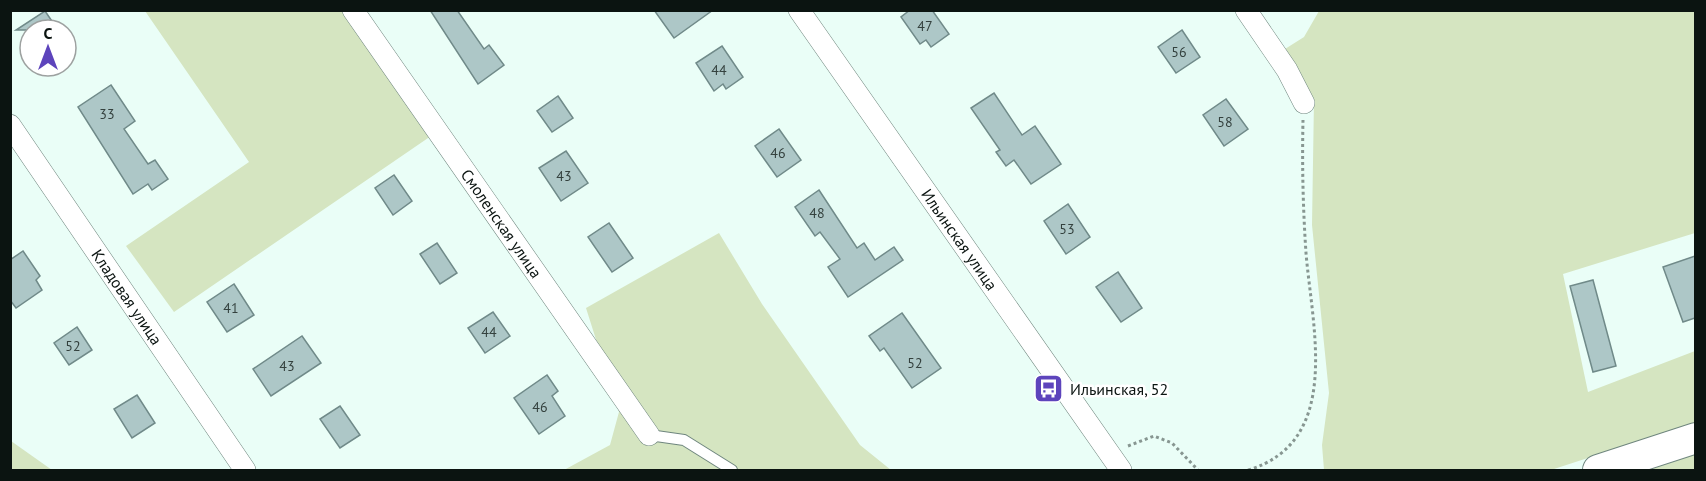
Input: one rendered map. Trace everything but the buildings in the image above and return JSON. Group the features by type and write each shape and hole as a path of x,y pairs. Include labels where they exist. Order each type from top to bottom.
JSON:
{"street":[{"name":"Смоленская улица","path":"353,10 649,435"},
{"name":"Ильинская улица","path":"799,10 1120,471"},
{"path":"1246,10 1287,70 1304,103"},
{"name":"Кладовая улица","path":"10,124 245,471"},
{"path":"1598,471 1695,438"}],"lane":[{"path":"649,435 684,440 732,471"}],"path":[{"path":"1248,471 1284,453 1300,433 1314,397 1317,357 1303,204 1304,103"},
{"path":"1108,453 1154,436 1172,443 1198,471"}],"green space":[{"path":"145,11 344,11 431,136 174,312 126,246 249,162"},
{"path":"1319,11 1695,11 1695,233 1563,274 1588,392 1695,351 1695,423 1551,470 1324,470 1322,445 1329,393 1312,225 1314,99 1285,49 1304,37"},
{"path":"719,233 762,304 860,445 891,470 564,470 610,445 619,412 586,308"},
{"path":"11,441 52,470 11,470"},
{"path":"1695,454 1695,470 1648,470 1691,456"}],"place":[{"name":"Ильинская, 52","path":"1049,389"}]}
